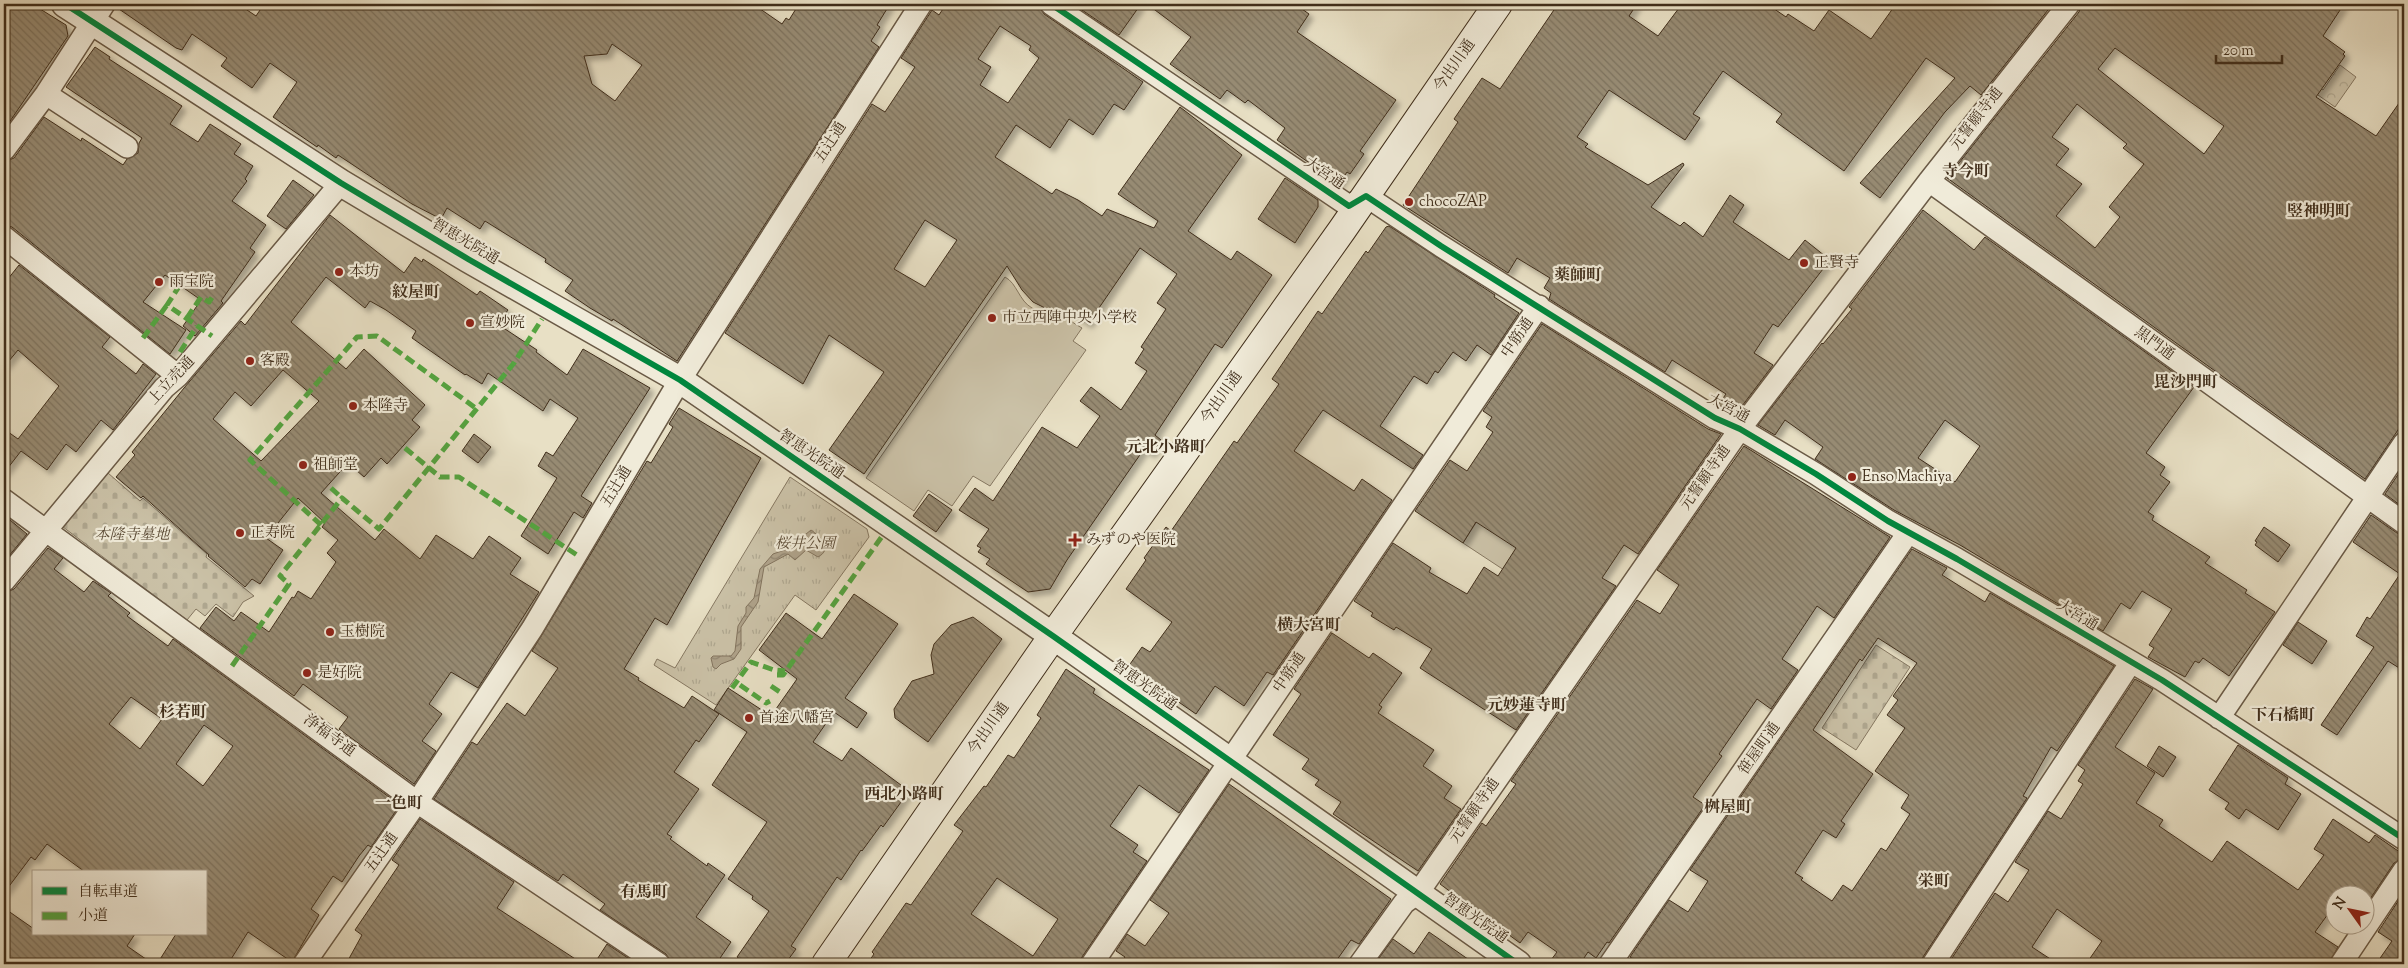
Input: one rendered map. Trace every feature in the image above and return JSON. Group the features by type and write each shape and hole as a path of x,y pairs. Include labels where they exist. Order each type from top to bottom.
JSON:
{"main road":[{"name":"今出川通","path":"826,964 1053,636 1366,196 1498,4"}],"street":[{"name":"智恵光院通","path":"65,4 98,13 341,183 468,259 680,380 1053,636 1518,964"},
{"name":"五辻通","path":"304,964 417,802 532,629 680,380 921,4"},
{"name":"大宮通","path":"1052,4 1349,206 1366,196 1441,246 1715,418 1740,429 1908,533 1957,559 2131,662 2404,839"},
{"name":"元誓願寺通","path":"1360,964 1404,903 1418,894 1740,429 1929,181 2065,9"},
{"path":"4,150 46,94 98,13"},
{"path":"46,94 127,147"},
{"name":"黒門通","path":"1929,181 2404,523"},
{"name":"上立売通","path":"4,581 164,388 178,376 341,183"},
{"path":"4,237 178,376"},
{"name":"中筋通","path":"1092,964 1228,761 1371,555 1539,306"},
{"path":"2219,718 2404,443"},
{"name":"浄福寺通","path":"4,500 417,802 659,964"},
{"name":"笹屋町通","path":"1610,964 1908,533"},
{"path":"1933,964 2131,662"},
{"path":"2341,964 2404,870"}],"green space":[{"path":"2340,65 2356,77 2335,107 2291,76 2307,79 2323,90"},
{"path":"1005,277 1032,308 1065,318 1082,328 1073,341 1086,350 990,486 973,476 952,506 928,490 914,511 866,478"},
{"name":"本隆寺墓地","path":"108,473 140,501 143,498 207,554 206,557 254,596 243,602 233,617 216,604 205,616 196,609 187,620 63,527"},
{"name":"桜井公園","path":"790,477 867,529 869,537 816,610 795,595 716,705 654,665 657,659 675,668"},
{"path":"1486,507 1521,543 1504,570 1463,543"},
{"path":"1876,645 1910,667 1856,750 1822,728"}],"water":[{"path":"811,530 822,540 825,550 818,557 806,550 795,560 788,554 764,567 758,602 741,627 741,649 734,659 721,664 716,669 713,667 711,658 713,656 731,656 735,651 738,626 746,613 746,607 754,598 760,569 773,554 796,546 801,538"}],"building":[{"path":"4,4 32,4 66,25 68,36 4,130"},
{"path":"116,4 238,4 256,16 264,4 753,4 782,24 786,18 789,20 799,4 890,4 877,25 880,27 871,41 879,47 677,361 613,319 612,321 565,291 573,280 545,262 546,259 485,221 480,229 447,208 441,219 412,204 338,155 336,158 318,145 317,147 273,117 297,82 270,63 252,88 221,66 227,58 192,34 182,50 176,48 116,7","holes":["612,44 642,65 615,101 592,84 584,56 607,54"]},
{"path":"946,4 1039,4 1044,14 1143,82 1124,110 1114,104 1093,135 1069,119 1050,148 1016,125 995,157 1052,194 1056,189 1078,200 1102,216 1107,209 1154,228 1158,221 1118,194 1180,107 1242,155 1188,231 1231,260 1237,251 1272,275 1222,348 1215,344 1155,435 1161,440 1151,454 1144,449 1067,560 1050,589 1028,592 986,564 990,559 978,552 981,548 977,546 989,529 959,510 975,488 993,501 1042,427 1077,448 1100,416 1080,401 1091,387 1121,410 1147,371 1135,363 1144,349 1141,347 1166,309 1157,303 1177,274 1140,248 1088,324 1069,312 1047,309 1033,302 1022,290 1007,266 864,474 829,450 884,372 829,335 803,384 725,333 872,104 885,112 915,67 901,58 932,10 939,15","holes":["1000,26 1031,46 1029,50 1039,58 1008,103 980,85 991,67 978,59","925,220 957,240 925,287 894,269"]},
{"path":"1073,4 1141,4 1119,35"},
{"path":"1147,4 1295,4 1309,14 1297,32 1396,100 1360,151 1364,154 1350,174 1347,172 1339,184 1277,140 1285,128 1248,100 1245,103 1227,90 1220,99 1170,64 1191,37"},
{"path":"1558,4 1637,4 1629,16 1658,36 1682,4 1767,4 1786,17 1788,14 1814,31 1829,10 1871,39 1896,4 2040,4 2048,10 1981,95 1970,86 1945,112 1880,198 1860,183 1955,78 1926,58 1844,171 1776,122 1782,114 1723,71 1693,114 1700,118 1685,140 1609,90 1577,137 1588,144 1585,147 1648,185 1683,163 1684,165 1651,207 1680,226 1684,222 1703,237 1730,195 1744,205 1733,222 1789,260 1805,240 1830,260 1778,327 1773,324 1754,353 1773,365 1736,414 1718,405 1726,394 1672,360 1665,372 1549,299 1551,293 1544,288 1550,278 1517,258 1508,273 1403,205 1458,122 1454,119 1482,78 1500,89"},
{"path":"2081,4 2344,4 2323,36 2345,52 2343,54 2345,56 2316,97 2376,136 2404,96 2404,421 2365,479 1947,178 2079,12","holes":["2115,48 2224,126 2204,154 2098,69","2077,104 2127,144 2123,148 2144,164 2109,207 2120,217 2095,248 2056,216 2082,184 2056,165 2069,149 2052,137"]},
{"path":"95,47 110,57 109,59 182,106 170,124 198,142 210,124 241,144 234,154 253,166 245,179 247,181 232,201 266,225 250,248 255,252 221,301 223,303 195,336 183,326 201,300 165,275 143,302 186,330 170,354 12,227 4,225 4,162 14,158 44,117 81,141 82,138 123,165 127,159 138,153 139,143 142,138 66,87"},
{"path":"1285,178 1318,200 1318,207 1295,243 1258,219"},
{"path":"293,180 314,195 286,229 267,216"},
{"path":"1923,210 1974,250 1985,237 2194,387 2146,453 2165,467 2160,475 2170,482 2148,512 2154,516 2152,520 2210,557 2205,563 2247,590 2245,593 2275,612 2229,676 2203,658 2199,663 2195,661 2185,677 2148,657 2154,648 2149,645 2172,609 2142,591 2130,609 2121,603 2103,631 1960,545 1894,510 1815,459 1823,447 1785,420 1775,435 1758,425 1822,343 1852,309 1849,307","holes":["1945,420 1980,446 1955,482 1918,458"]},
{"path":"330,215 404,273 415,257 422,262 423,259 477,295 480,291 508,310 500,321 505,324 502,327 537,350 536,352 567,375 583,349 650,388 581,496 592,503 583,518 574,512 548,554 521,536 557,478 538,466 546,452 553,456 578,418 550,399 543,411 488,373 482,384 465,375 412,338 416,331 370,301 365,308 326,277 291,322 346,369 364,349 425,405 412,420 420,427 387,464 381,458 364,477 348,463 321,493 375,540 384,529 420,559 436,535 473,559 489,536 521,558 510,574 539,592 478,688 451,672 429,704 442,714 422,741 436,751 414,784 339,729 348,717 303,684 294,696 200,628 216,607 234,621 241,612 269,632 298,591 311,599 336,562 327,553 338,540 322,527 325,523 298,498 266,538 283,550 260,584 252,579 245,587 143,496 141,498 116,477 135,455 132,452 184,388 241,321 245,325","holes":["283,370 319,401 261,461 213,419 235,392 251,406"]},
{"path":"1389,226 1495,295 1494,297 1519,313 1491,355 1477,345 1466,361 1453,352 1438,373 1435,371 1427,384 1414,376 1380,426 1423,455 1413,469 1323,410 1294,451 1354,491 1362,479 1392,500 1273,675 1267,672 1244,706 1215,686 1196,714 1128,667 1142,647 1150,652 1172,622 1126,589 1146,560 1144,558 1166,527 1171,531 1234,441 1237,443 1279,384 1272,379 1318,311 1322,314 1366,251 1368,253 1386,227"},
{"path":"19,265 110,337 102,347 136,374 143,364 156,374 113,430 101,420 76,452 66,444 47,470 21,451 4,473 4,429 18,439 59,386 18,350 4,367 4,284"},
{"path":"1542,324 1708,429 1721,434 1638,554 1624,545 1602,578 1616,586 1516,730 1420,668 1432,649 1396,627 1394,630 1371,616 1373,613 1354,601 1393,543 1431,568 1429,572 1467,594 1484,567 1498,576 1516,548 1476,522 1463,543 1415,511 1450,460 1467,471 1493,432 1486,427 1492,417 1483,411"},
{"path":"679,408 761,458 667,625 655,618 624,669 639,678 638,680 684,708 692,696 719,714 699,742 696,740 674,772 699,789 667,834 672,837 670,839 707,866 708,863 725,875 696,917 731,942 716,964 671,964 666,954 600,910 605,904 563,874 558,881 434,799 472,742 477,745 507,703 525,716 558,668 532,651 647,461 651,463 673,427 669,424"},
{"path":"474,434 491,447 478,463 462,451"},
{"path":"1744,446 1890,537 1834,618 1817,606 1782,659 1798,670 1771,709 1757,699 1719,754 1722,756 1693,797 1705,805 1609,943 1607,942 1596,958 1588,952 1580,964 1548,964 1557,952 1528,932 1520,943 1440,884 1482,823 1486,826 1516,784 1511,781 1637,600 1660,614 1679,585 1657,570"},
{"path":"2404,468 2404,508 2385,494"},
{"path":"929,494 952,510 936,532 913,516"},
{"path":"4,515 27,534 4,562"},
{"path":"2371,515 2397,533 2404,535 2404,671 2388,661 2337,735 2321,725 2374,647 2356,636 2367,617 2370,619 2400,574 2353,542"},
{"path":"2264,527 2290,545 2278,562 2255,545 2257,542 2255,541"},
{"path":"48,548 63,558 54,569 84,592 93,581 111,593 108,596 130,613 127,616 168,646 173,639 400,805 371,847 368,845 342,882 333,876 311,909 319,915 292,962 248,932 228,964 157,964 175,936 208,936 208,870 82,870 47,844 35,860 31,857 4,893 4,593 14,589","holes":["131,697 162,719 140,749 109,724","204,725 233,746 203,786 176,764"]},
{"path":"1912,549 1947,568 1942,575 1985,602 1990,593 2114,666 2057,751 2051,747 2023,796 2027,798 1923,957 1921,964 1641,964 1630,957 1669,900 1688,912 1708,881 1690,870","holes":["1878,638 1917,663 1893,696 1898,700 1887,715 1905,728 1875,771 1909,795 1901,808 1910,814 1886,851 1881,848 1852,891 1843,885 1832,901 1801,880 1803,878 1795,873 1823,830 1836,838 1845,824 1841,821 1873,774 1813,730 1860,659 1862,661"]},
{"path":"854,594 898,624 845,698 867,713 857,728 834,712 813,742 842,761 851,748 909,791 883,827 881,825 861,850 841,880 837,877 791,946 796,949 785,964 747,964 737,957 769,911 752,899 753,896 728,879 767,822 712,785 747,732 714,710 728,688 771,716 797,679 759,650 786,613 822,639"},
{"path":"973,617 1002,639 928,742 895,718 894,709 912,681 934,674 931,655 934,644 951,625"},
{"path":"2298,622 2327,641 2312,664 2283,645"},
{"path":"1332,633 1369,658 1373,653 1402,673 1379,705 1382,707 1378,713 1434,750 1423,766 1452,786 1444,798 1461,809 1418,871 1333,814 1341,802 1315,785 1319,780 1302,769 1309,759 1273,735 1301,694 1294,689"},
{"path":"1066,669 1095,689 1093,693 1209,770 1179,813 1139,785 1110,826 1138,845 1133,852 1147,861 1082,957 1080,964 867,964 874,954 872,952 906,903 911,905 963,831 954,825 984,786 986,787 1008,755 1014,758 1041,718 1037,715","holes":["997,878 1058,919 1033,956 971,914"]},
{"path":"2135,679 2153,689 2115,747 2155,773 2136,803 2163,820 2159,826 2212,862 2227,841 2298,890 2324,855 2314,849 2333,819 2369,843 2375,835 2404,855 2404,858 2394,863 2376,890 2376,886 2326,886 2326,917 2315,932 2338,947 2329,964 2086,964 2102,941 2057,909 2032,947 2058,964 1948,964 1995,893 2008,902 2029,870 2015,862 2048,811 2061,819 2083,784 2078,781 2085,770 2078,765"},
{"path":"2238,745 2288,778 2285,784 2301,794 2278,830 2246,809 2239,819 2225,809 2229,803 2209,790"},
{"path":"2159,746 2176,757 2163,777 2147,766"},
{"path":"1229,784 1391,899 1359,944 1351,940 1334,964 1120,964 1125,957 1116,951 1127,934 1145,946 1169,913 1150,900"},
{"path":"420,819 514,882 497,908 583,964 346,964 362,935 355,930 399,865 392,860"},
{"path":"2404,892 2404,964 2376,964 2392,941 2378,932"},
{"path":"4,908 32,928 32,936 134,936 127,946 153,964 4,964"},
{"path":"1429,932 1475,964 1388,964 1379,958 1393,939 1414,954"},
{"path":"607,944 637,964 594,964"}],"marked path":[{"path":"180,285 167,305 212,336"},
{"path":"187,318 201,297 209,302 213,296"},
{"path":"143,338 167,305"},
{"path":"232,666 289,584 280,576 342,498 379,529 514,363 542,319"},
{"path":"180,352 197,326"},
{"path":"321,525 250,460 357,337 377,336 477,409"},
{"path":"405,448 440,477 459,477 577,555"},
{"path":"331,488 342,498"},
{"path":"777,675 783,675 883,535"},
{"path":"732,688 751,662 774,670 785,671"},
{"path":"740,685 766,703 770,701"},
{"path":"771,686 780,692"}],"cycle path":[{"path":"65,4 341,183 468,259 680,380 1053,636 1518,964"},
{"path":"1051,4 1349,206 1366,196 1441,246 1715,418 1740,429 1816,474 1888,521 1957,559 2162,680 2404,839"}],"place":[{"name":"chocoZAP","path":"1409,202"},
{"name":"正賢寺","path":"1804,263"},
{"name":"本坊","path":"339,272"},
{"name":"雨宝院","path":"159,282"},
{"name":"市立西陣中央小学校","path":"992,318"},
{"name":"宣妙院","path":"470,323"},
{"name":"客殿","path":"250,361"},
{"name":"本隆寺","path":"353,406"},
{"name":"祖師堂","path":"303,465"},
{"name":"Enso Machiya","path":"1852,477"},
{"name":"正寿院","path":"240,533"},
{"name":"みずのや医院","path":"1075,540"},
{"name":"玉樹院","path":"330,632"},
{"name":"是好院","path":"307,673"},
{"name":"首途八幡宮","path":"749,718"}],"district":[{"name":"寺今町","path":"1966,172"},
{"name":"竪神明町","path":"2319,212"},
{"name":"薬師町","path":"1578,276"},
{"name":"紋屋町","path":"416,293"},
{"name":"毘沙門町","path":"2186,383"},
{"name":"元北小路町","path":"1166,448"},
{"name":"横大宮町","path":"1309,626"},
{"name":"元妙蓮寺町","path":"1527,706"},
{"name":"杉若町","path":"183,713"},
{"name":"下石橋町","path":"2283,716"},
{"name":"西北小路町","path":"904,795"},
{"name":"一色町","path":"399,804"},
{"name":"桝屋町","path":"1728,808"},
{"name":"栄町","path":"1934,882"},
{"name":"有馬町","path":"644,893"}]}
